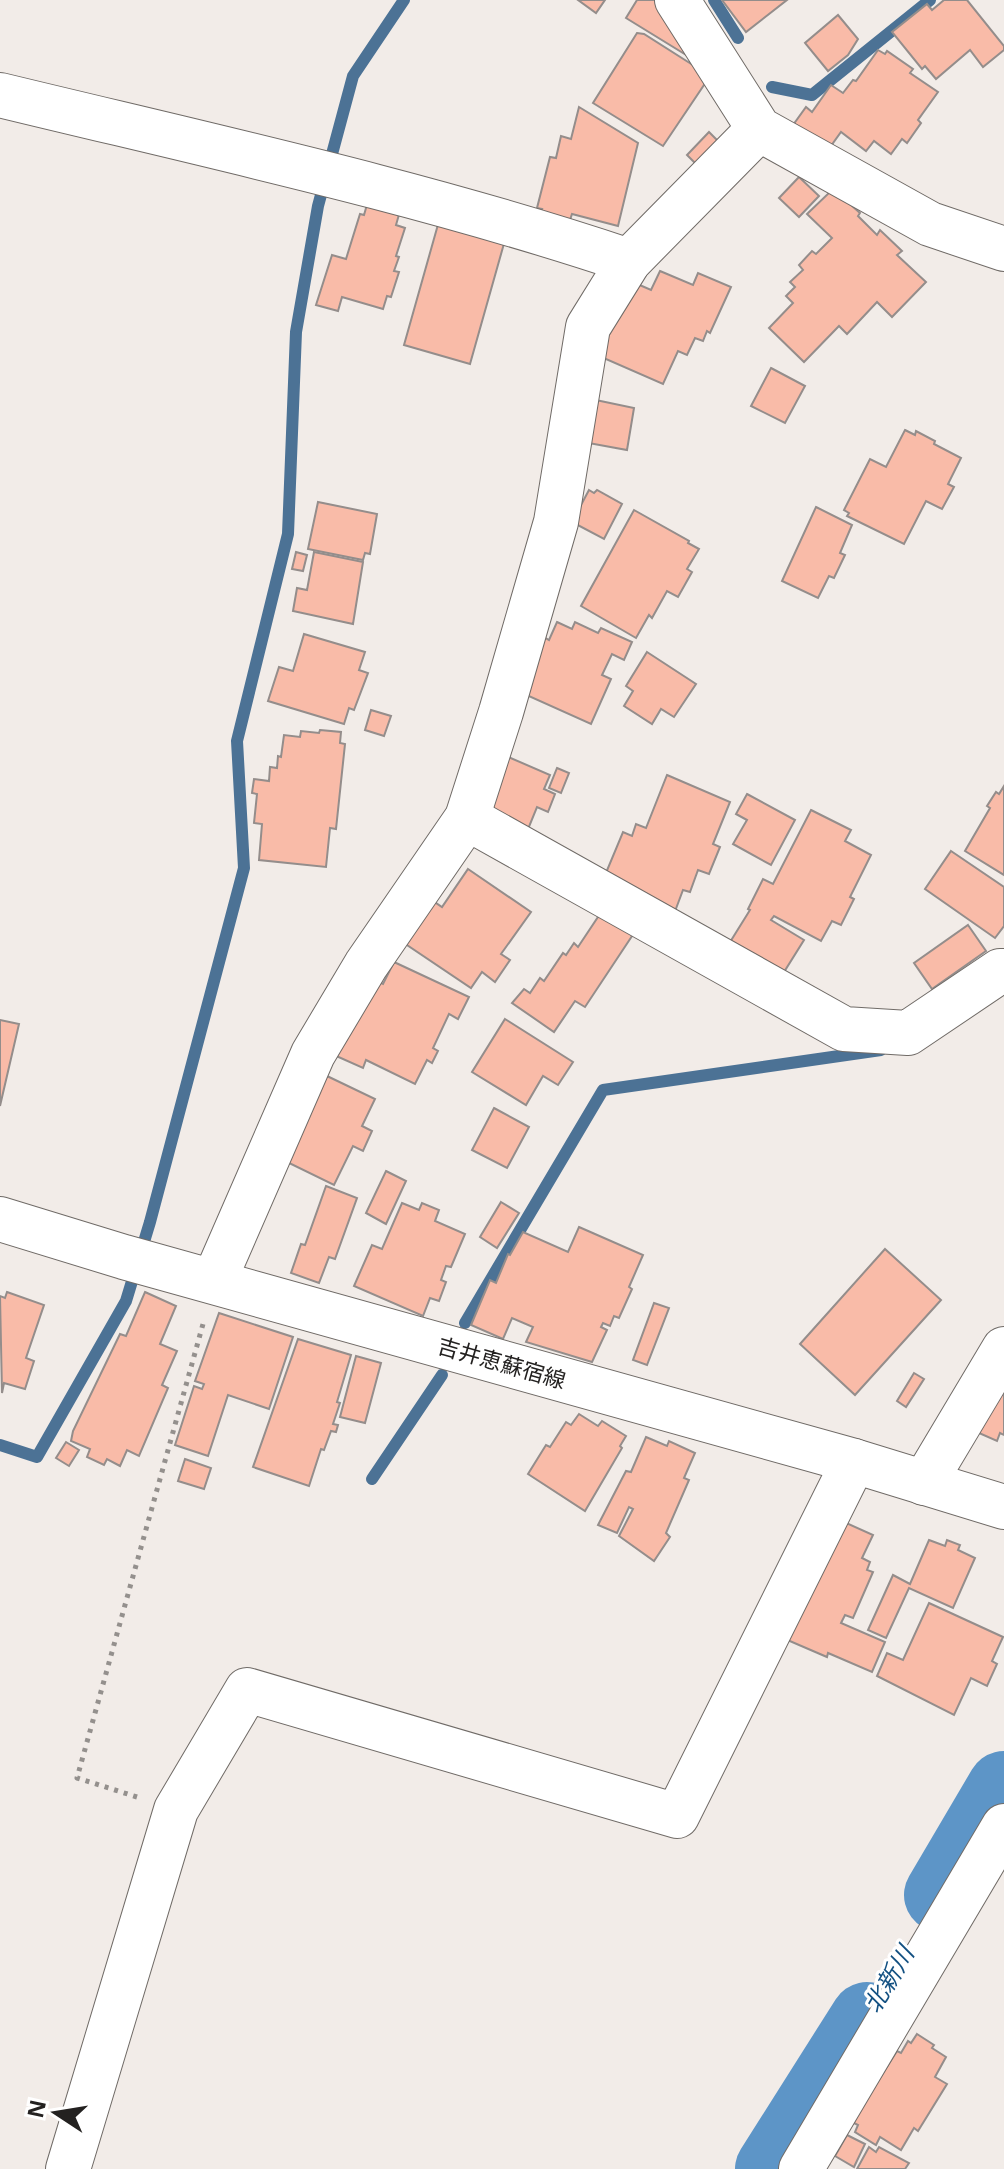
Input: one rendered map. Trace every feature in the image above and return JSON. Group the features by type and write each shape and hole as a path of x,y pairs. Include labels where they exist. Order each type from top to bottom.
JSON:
{"street":[{"path":"677,0 759,129 930,224 1004,249"},
{"path":"0,95 330,175 544,232 629,261"},
{"path":"214,1281 313,1054 366,965 467,818 556,522 588,327 629,261 759,129"},
{"path":"467,818 844,1029 908,1033 1004,971"},
{"name":"吉井恵蘇宿線","path":"0,1219 141,1262 854,1461 1004,1507"},
{"path":"924,1483 1004,1349"},
{"path":"68,2169 176,1810 247,1690 677,1816 854,1461"},
{"path":"801,2169 1004,1826"}],"path":[{"path":"176,1810 77,1778 214,1281"}],"building":[{"path":"578,0 605,0 596,13"},
{"path":"637,0 663,0 696,61 626,18"},
{"path":"722,0 787,0 746,32"},
{"path":"944,0 967,0 1004,50 983,67 970,50 936,79 925,66 922,69 892,32 927,4 932,10"},
{"path":"838,15 858,39 848,55 828,71 805,43"},
{"path":"637,33 644,34 707,74 708,79 663,146 593,103"},
{"path":"878,50 885,54 887,51 913,69 910,73 938,92 918,120 921,123 907,143 902,139 891,154 874,141 866,151 841,132 823,157 788,132 806,107 812,112 831,85 843,93 853,80 856,81"},
{"path":"579,107 638,143 618,226 572,214 570,220 540,213 542,209 537,208 550,157 556,158 561,136 571,139"},
{"path":"709,132 720,143 698,166 687,155"},
{"path":"799,177 819,196 799,217 779,198"},
{"path":"833,189 860,213 858,216 877,235 880,230 902,251 897,255 926,282 892,317 877,302 847,334 839,326 804,362 769,328 793,303 786,296 795,287 790,282 803,270 799,265 812,251 816,254 832,238 807,214"},
{"path":"368,201 400,211 396,225 405,228 396,256 399,257 394,271 399,272 391,297 387,296 383,309 342,297 338,311 316,305 332,255 346,259 360,214 364,215"},
{"path":"439,221 505,240 470,364 404,345"},
{"path":"660,271 693,285 698,273 731,287 710,333 707,331 703,341 695,338 687,355 678,351 663,384 599,356 628,288 635,283 651,290"},
{"path":"771,368 805,386 785,423 751,406"},
{"path":"591,399 634,408 627,450 583,442"},
{"path":"905,430 915,435 916,431 961,458 948,484 954,487 942,509 926,501 904,544 847,516 849,513 844,510 870,459 886,467"},
{"path":"589,490 594,493 597,490 622,504 604,539 572,522"},
{"path":"318,502 377,514 370,554 365,553 363,560 308,549"},
{"path":"816,507 852,525 840,553 845,555 834,578 829,576 818,598 782,581"},
{"path":"634,510 699,549 687,569 692,572 678,597 667,591 636,638 581,606"},
{"path":"296,552 307,555 303,571 292,569"},
{"path":"314,552 363,562 353,624 293,611 297,588 307,590"},
{"path":"557,622 572,629 575,622 598,633 601,628 632,642 624,660 612,654 602,675 611,679 591,724 522,693 542,636 549,640"},
{"path":"304,634 365,652 359,670 368,673 354,710 349,708 344,724 268,701 279,667 293,671"},
{"path":"647,652 696,684 674,717 661,709 652,724 624,706 633,691 626,686"},
{"path":"371,710 391,716 384,736 365,730"},
{"path":"320,730 341,732 340,743 345,744 336,829 330,828 326,867 259,860 262,824 254,823 257,794 252,793 254,779 269,781 270,767 277,768 278,756 281,757 284,735 300,737 301,731 319,733"},
{"path":"506,756 550,775 544,789 555,794 548,812 537,807 524,839 482,811"},
{"path":"557,768 569,773 561,793 549,788"},
{"path":"667,775 730,802 713,844 720,847 709,874 698,870 690,892 683,890 674,914 603,880 623,832 632,836 636,824 646,828"},
{"path":"1004,786 1004,875 965,851 990,808 987,806"},
{"path":"747,794 795,820 771,865 733,844 747,820 736,814"},
{"path":"811,810 851,830 845,841 871,855 850,897 854,899 841,925 832,921 821,941 774,916 771,920 804,940 779,980 727,947 750,910 763,879 773,884"},
{"path":"951,851 1004,887 1004,926 995,938 925,889"},
{"path":"468,869 531,912 501,954 510,960 495,982 482,972 471,988 404,943 433,901 442,907"},
{"path":"604,908 636,930 585,1007 575,1001 554,1032 512,1003 524,989 530,993 540,978 544,981 563,953 566,955 574,943 578,947"},
{"path":"968,925 986,951 932,989 914,963"},
{"path":"394,962 469,997 458,1019 449,1014 433,1048 438,1051 432,1063 427,1060 415,1084 366,1060 363,1068 334,1055 377,981 383,984"},
{"path":"505,1019 573,1062 558,1085 543,1076 526,1105 472,1072"},
{"path":"0,1020 19,1024 0,1106"},
{"path":"327,1076 375,1099 362,1126 372,1131 363,1151 353,1146 334,1185 285,1161"},
{"path":"494,1108 529,1127 507,1168 472,1150"},
{"path":"386,1171 406,1181 386,1224 366,1213"},
{"path":"326,1186 357,1198 335,1259 329,1257 319,1283 291,1273 301,1244 305,1245"},
{"path":"501,1202 519,1213 497,1248 480,1237"},
{"path":"402,1203 419,1210 422,1203 439,1210 435,1221 465,1234 451,1267 446,1266 441,1280 446,1282 439,1301 430,1298 423,1316 354,1286 372,1245 382,1249"},
{"path":"579,1227 643,1255 619,1318 614,1316 610,1326 603,1323 601,1327 607,1330 592,1362 526,1342 533,1327 512,1318 503,1339 471,1325 490,1280 496,1283 508,1254 523,1232 568,1252"},
{"path":"885,1249 941,1300 855,1395 800,1344"},
{"path":"7,1292 44,1305 26,1358 34,1361 25,1389 4,1383 2,1393 0,1296 5,1298"},
{"path":"145,1292 176,1306 160,1344 177,1351 162,1385 168,1388 139,1456 127,1450 120,1466 107,1459 104,1465 87,1457 90,1449 71,1441 73,1431 120,1334 126,1336"},
{"path":"654,1303 669,1308 647,1365 633,1360"},
{"path":"219,1313 293,1337 269,1409 228,1395 208,1456 175,1445 194,1386 202,1389 204,1384 195,1381"},
{"path":"298,1339 351,1355 337,1402 340,1403 333,1424 338,1425 336,1432 331,1431 324,1450 321,1449 309,1486 253,1467"},
{"path":"356,1356 381,1363 365,1423 340,1417"},
{"path":"914,1373 924,1379 906,1407 897,1401"},
{"path":"1004,1388 1004,1435 1000,1433 997,1441 979,1433"},
{"path":"579,1414 598,1426 602,1421 626,1436 585,1511 528,1474 546,1445 550,1447 566,1422 571,1425"},
{"path":"646,1437 667,1446 669,1441 695,1453 684,1478 689,1480 666,1533 670,1537 654,1561 619,1536 633,1509 629,1507 617,1533 598,1525 626,1471 631,1472"},
{"path":"66,1442 79,1450 69,1466 56,1458"},
{"path":"185,1459 211,1468 204,1489 178,1481"},
{"path":"844,1522 873,1535 862,1558 870,1562 867,1570 873,1572 853,1618 845,1615 841,1623 885,1642 872,1672 785,1639"},
{"path":"929,1540 945,1546 947,1540 960,1545 958,1550 975,1558 953,1608 909,1588 886,1638 868,1630 893,1575 910,1584"},
{"path":"929,1603 1003,1637 992,1661 997,1664 987,1686 971,1678 954,1715 877,1676 887,1653 903,1660"},
{"path":"917,2034 946,2057 935,2077 947,2084 918,2131 914,2128 901,2150 880,2137 876,2145 855,2132 858,2125 852,2122 897,2051 901,2053"},
{"path":"847,2135 865,2144 854,2167 835,2156"},
{"path":"869,2147 876,2152 879,2147 909,2163 905,2169 857,2169"}],"waterway":[{"path":"0,1445 37,1457 126,1301 150,1222 244,868 237,741 288,534 296,332 318,206 353,76 404,0"},
{"path":"714,0 738,38"},
{"path":"772,87 812,95 930,0"},
{"path":"465,1323 603,1090 881,1050"},
{"path":"372,1479 442,1375"},
{"name":"北新川","path":"941,1895 1004,1788"},
{"name":"北新川","path":"772,2169 867,2019"}]}
